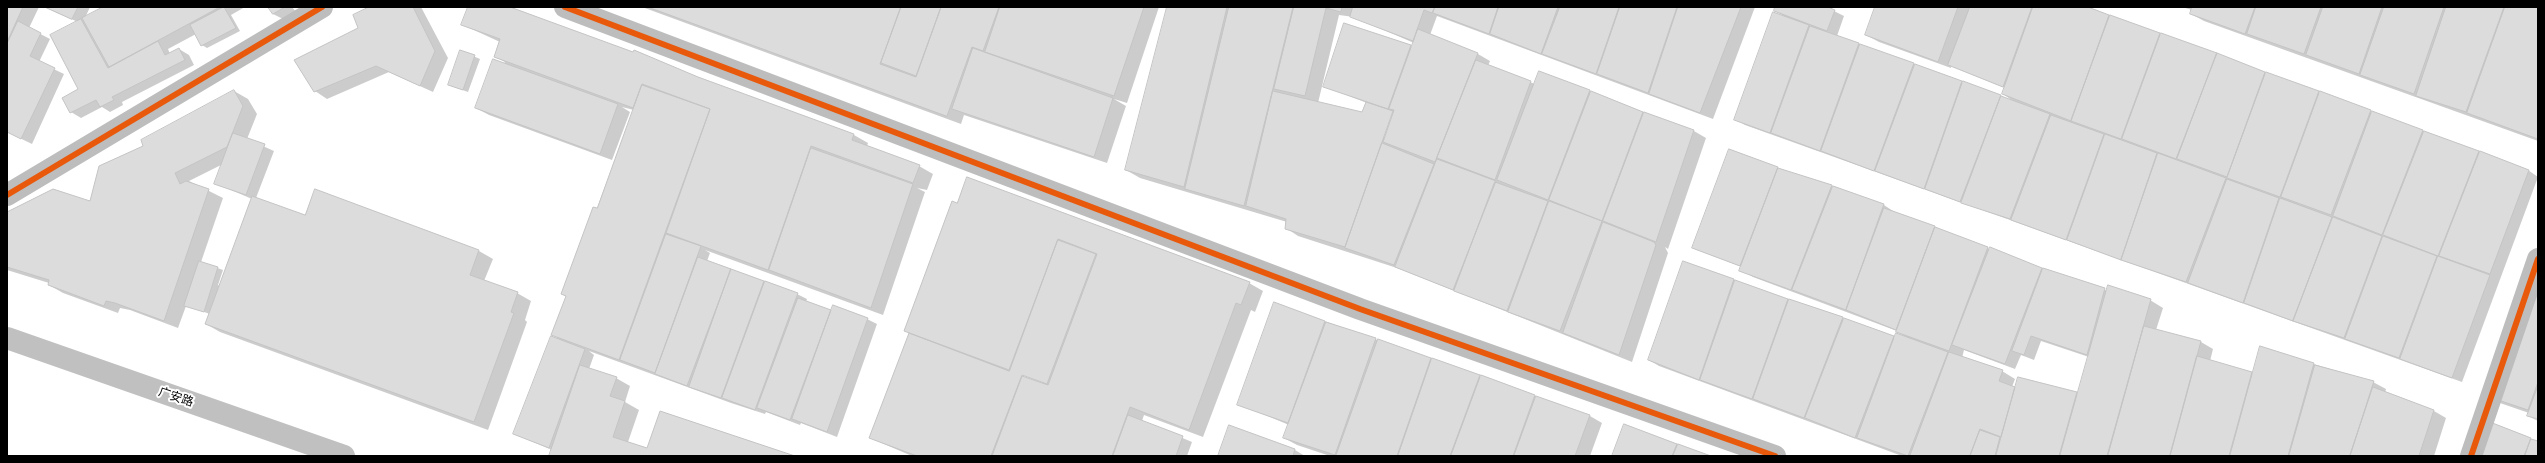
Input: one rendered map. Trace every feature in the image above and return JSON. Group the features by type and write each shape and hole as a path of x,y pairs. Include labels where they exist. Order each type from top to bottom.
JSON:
{"main road":[{"name":"广安路","path":"7,338 344,456"}],"street":[{"path":"7,195 322,7"},
{"path":"565,7 1360,309 1775,456"},
{"path":"2471,456 2538,259"}],"building":[{"path":"7,7 23,7 7,42"},
{"path":"45,7 78,7 72,19"},
{"path":"103,7 220,7 109,67 82,18"},
{"path":"224,7 236,28 201,46 190,25"},
{"path":"268,7 285,7 273,14"},
{"path":"369,7 413,7 435,51 420,86 376,66 314,92 294,60 358,28 353,15"},
{"path":"468,7 510,7 633,52 634,50 698,77 854,134 852,140 920,165 913,183 811,146 768,270 666,233 710,109 642,84 633,108 494,57 500,39 461,25"},
{"path":"648,7 901,7 880,64 916,77 941,7 999,7 983,51 972,47 947,116"},
{"path":"901,7 941,7 916,76 881,63"},
{"path":"1000,7 1144,7 1114,96 985,52"},
{"path":"1167,7 1227,7 1184,187 1125,170"},
{"path":"1229,7 1293,7 1244,206 1185,189"},
{"path":"1294,7 1342,7 1341,12 1326,8 1305,96 1274,89"},
{"path":"1353,7 1435,7 1432,13 1424,10 1413,41 1350,17"},
{"path":"1435,7 1498,7 1489,34 1433,13"},
{"path":"1499,7 1558,7 1541,54 1490,34"},
{"path":"1560,7 1619,7 1596,74 1542,54"},
{"path":"1620,7 1677,7 1648,93 1597,74"},
{"path":"1678,7 1741,7 1700,113 1649,94"},
{"path":"1775,7 1828,7 1835,10 1827,31 1774,11"},
{"path":"1875,7 1958,7 1938,62 1865,35"},
{"path":"1970,7 2032,7 2003,87 1948,65"},
{"path":"2033,7 2088,7 2109,15 2071,121 2002,94"},
{"path":"2192,7 2255,7 2245,34 2190,14"},
{"path":"2256,7 2321,7 2304,54 2247,34"},
{"path":"2323,7 2382,7 2359,74 2306,55"},
{"path":"2384,7 2444,7 2414,94 2360,75"},
{"path":"2446,7 2504,7 2466,112 2416,96"},
{"path":"2505,7 2538,7 2538,139 2467,113"},
{"path":"1773,12 1809,25 1770,133 1734,120"},
{"path":"2110,15 2160,33 2121,139 2071,121"},
{"path":"81,19 108,68 158,41 165,55 179,48 185,60 112,97 114,100 100,107 96,100 70,113 62,98 78,89 50,35"},
{"path":"18,21 41,33 30,56 55,68 21,139 7,132 7,44"},
{"path":"1344,23 1411,45 1388,109 1323,87"},
{"path":"1810,26 1859,43 1820,151 1771,133"},
{"path":"1418,29 1478,53 1435,162 1383,142 1394,110 1389,109"},
{"path":"2161,33 2217,53 2176,159 2122,139"},
{"path":"1860,44 1914,63 1874,171 1821,151"},
{"path":"973,48 1113,98 1094,157 952,109"},
{"path":"460,50 475,55 463,90 448,85"},
{"path":"2217,53 2265,72 2227,177 2177,159"},
{"path":"493,59 618,104 600,154 475,108"},
{"path":"1476,60 1531,81 1495,180 1437,158"},
{"path":"1915,64 1962,81 1924,189 1875,171"},
{"path":"1539,71 1590,90 1548,200 1497,180"},
{"path":"2266,72 2319,91 2280,197 2227,178"},
{"path":"1963,81 2001,95 1960,202 1925,189"},
{"path":"642,85 710,109 619,360 551,335 566,296 561,294 593,207 597,208"},
{"path":"234,90 243,106 227,147 175,173 180,184 186,181 209,189 164,321 115,303 106,301 104,306 48,285 49,280 7,267 7,212 53,189 90,201 99,166 143,146 141,140"},
{"path":"1273,91 1362,112 1366,102 1393,111 1345,247 1285,229 1286,219 1246,206"},
{"path":"1591,91 1643,112 1602,221 1549,200"},
{"path":"2320,91 2371,110 2331,215 2281,197"},
{"path":"2001,96 2050,114 2010,219 1961,203"},
{"path":"2372,111 2423,130 2382,235 2333,216"},
{"path":"1644,112 1694,130 1656,242 1603,221"},
{"path":"2051,115 2104,134 2066,240 2011,220"},
{"path":"2424,131 2479,151 2438,256 2383,235"},
{"path":"233,133 265,144 246,195 214,184"},
{"path":"2105,134 2157,153 2121,260 2067,240"},
{"path":"1382,143 1434,164 1394,265 1345,248"},
{"path":"811,148 913,184 871,308 769,270"},
{"path":"1729,149 1778,167 1740,266 1692,248"},
{"path":"2480,151 2529,170 2490,274 2439,256"},
{"path":"2158,153 2226,178 2186,282 2121,260"},
{"path":"1437,159 1496,181 1453,290 1395,267"},
{"path":"1778,168 1832,185 1791,290 1739,271"},
{"path":"967,177 1250,282 1241,305 1236,303 1189,430 1130,407 1112,456 992,456 1022,376 1048,385 1097,254 1058,239 1009,370 904,331 952,201 957,203"},
{"path":"2227,179 2279,198 2243,303 2188,283"},
{"path":"1495,182 1548,201 1507,311 1454,291"},
{"path":"1833,186 1884,204 1846,310 1792,290"},
{"path":"315,189 479,250 470,275 518,292 511,312 514,313 474,422 205,324 252,196 305,215"},
{"path":"2280,198 2332,217 2293,321 2244,303"},
{"path":"1549,201 1602,221 1560,331 1508,312"},
{"path":"1884,208 1935,226 1896,330 1846,310"},
{"path":"2333,217 2382,236 2344,338 2293,321"},
{"path":"1603,222 1654,242 1656,245 1619,355 1563,333"},
{"path":"1935,227 1988,247 1949,351 1896,332"},
{"path":"666,234 701,246 655,373 620,360"},
{"path":"2383,236 2437,256 2399,358 2345,339"},
{"path":"1058,240 1096,254 1047,384 1022,375 991,456 917,456 869,438 909,333 1009,371"},
{"path":"1990,247 2042,268 2005,364 1952,345"},
{"path":"2538,255 2538,382 2528,410 2483,395"},
{"path":"2438,256 2490,275 2452,378 2400,359"},
{"path":"698,257 731,269 687,386 655,374"},
{"path":"199,261 218,267 204,312 184,306"},
{"path":"1683,261 1734,279 1699,380 1648,360"},
{"path":"2043,268 2105,288 2087,355 2031,336 2024,355 2012,351"},
{"path":"731,269 764,281 721,398 689,387"},
{"path":"1735,280 1788,299 1752,399 1700,380"},
{"path":"765,281 798,293 755,410 722,398"},
{"path":"2108,285 2151,299 2107,456 2060,456"},
{"path":"798,298 831,310 790,420 757,408"},
{"path":"1789,299 1843,317 1804,418 1753,399"},
{"path":"1274,302 1325,321 1288,423 1237,405"},
{"path":"833,305 868,318 827,432 792,419"},
{"path":"1844,318 1894,336 1855,438 1805,418"},
{"path":"1326,322 1376,338 1335,455 1283,438"},
{"path":"2144,326 2201,341 2170,456 2108,456"},
{"path":"1896,333 1948,352 1908,456 1857,438"},
{"path":"551,336 585,349 549,448 513,434"},
{"path":"1378,339 1431,358 1397,456 1336,456"},
{"path":"2260,346 2314,363 2288,456 2230,456"},
{"path":"1949,352 2003,370 1999,381 2015,387 2001,437 1980,429 1970,456 1910,456"},
{"path":"2197,356 2252,372 2229,456 2170,456"},
{"path":"1432,358 1480,375 1450,456 1398,456"},
{"path":"580,365 617,377 610,396 625,401 613,437 647,448 660,411 795,456 549,456"},
{"path":"2315,365 2374,381 2350,456 2289,456"},
{"path":"1481,375 1535,395 1513,456 1451,456"},
{"path":"2018,377 2077,392 2059,456 1996,456"},
{"path":"2538,386 2538,419 2527,416"},
{"path":"2373,387 2434,410 2419,456 2350,456"},
{"path":"1536,396 1590,415 1575,456 1514,456"},
{"path":"1128,415 1183,436 1176,456 1113,456"},
{"path":"2477,417 2531,438 2524,456 2464,456"},
{"path":"1624,424 1677,444 1672,456 1612,456"},
{"path":"1229,425 1295,449 1293,456 1218,456"},
{"path":"1980,430 2000,437 1995,456 1970,456"},
{"path":"2531,439 2538,441 2538,456 2525,456"},
{"path":"1678,444 1711,456 1673,456"}],"cycle path":[{"path":"7,195 322,7"},
{"path":"565,7 1360,309 1775,456"},
{"path":"2471,456 2538,259"}]}
